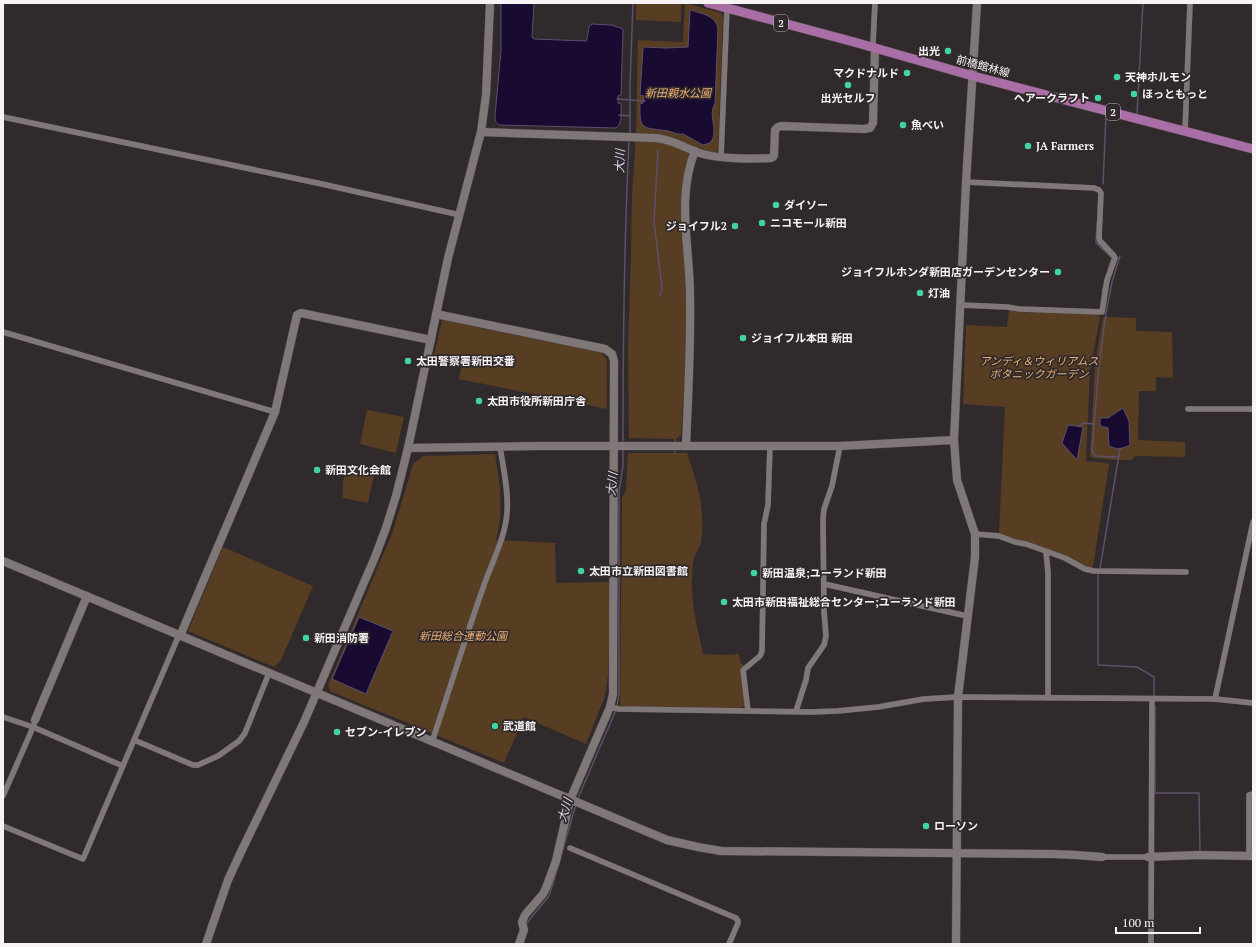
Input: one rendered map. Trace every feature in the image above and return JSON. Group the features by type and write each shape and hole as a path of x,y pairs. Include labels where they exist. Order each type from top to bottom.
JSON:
{"main road":[{"name":"前橋館林線","path":"708,3 973,76 1253,149"}],"street":[{"path":"206,944 226,887 240,854 304,722 386,528 396,496 408,448 447,264 481,132 486,96 490,3"},
{"path":"481,132 636,137 666,140 708,156 768,158 773,157 774,155 775,130 781,126 870,128 872,123 876,49 873,43 875,3"},
{"path":"956,944 958,697 975,557 974,534 957,480 954,440 966,182 977,3"},
{"path":"1185,132 1190,3"},
{"path":"721,157 727,8"},
{"path":"3,117 322,184 460,215"},
{"path":"686,446 690,310 685,207 688,176 695,151"},
{"path":"960,305 1102,312 1107,280 1115,258 1099,238 1101,193 1099,190 1094,188 966,182"},
{"path":"3,826 83,860 275,412 296,316 298,313 431,340"},
{"path":"436,314 605,349 612,354 614,361 616,446 613,694 610,707 575,802 556,861 543,894 523,919 524,930 519,944"},
{"path":"3,332 275,412"},
{"path":"1188,408 1253,409"},
{"path":"408,448 500,446 840,446 954,440"},
{"path":"432,742 482,590 501,540 505,523 507,507 506,489 500,446"},
{"path":"748,711 743,670 760,656 762,651 764,524 768,505 770,446"},
{"path":"796,711 806,680 808,668 824,645 826,632 824,612 823,519 832,486 840,446"},
{"path":"1215,699 1253,522"},
{"path":"974,534 999,536 1015,542 1026,544 1065,558 1085,569 1094,571 1186,572"},
{"path":"1046,552 1048,572 1048,698"},
{"path":"3,561 667,840 698,847 721,851 956,853 1149,858 1198,855 1251,856 1249,795 1253,794"},
{"path":"824,584 967,616"},
{"path":"3,796 87,596"},
{"path":"134,740 194,765 198,765 218,756 234,745 245,733 269,673"},
{"path":"610,707 619,709 748,711 860,710 924,699 958,697 1215,699 1253,703"},
{"path":"1151,944 1149,858 1152,699"},
{"path":"3,717 34,724 123,766"},
{"path":"570,848 736,918 738,923 729,944"}],"green space":[{"path":"636,3 681,3 681,22 636,20"},
{"name":"新田親水公園","path":"685,3 721,13 723,17 718,150 715,153 709,152 673,138 656,134 638,133 637,141 662,142 685,150 689,156 685,173 681,208 687,325 685,390 681,435 676,439 676,453 687,453 700,496 702,530 700,546 693,561 692,596 703,654 739,654 740,661 744,666 740,669 745,705 741,708 620,707 622,497 626,491 628,453 674,453 674,439 629,438 628,345 638,40 683,42"},
{"name":"アンディ＆ウィリアムス ボタニックガーデン","path":"1009,310 1018,312 1097,314 1100,317 1090,371 1086,461 1107,463 1109,465 1093,566 1090,568 1063,554 1026,541 1015,540 999,533 1005,407 963,404 966,325 1007,327"},
{"path":"1103,317 1136,318 1136,331 1172,332 1173,378 1156,377 1156,391 1139,391 1138,440 1185,442 1185,457 1135,456 1132,460 1114,460 1093,458 1090,456 1095,364"},
{"path":"442,320 601,352 607,360 607,409 459,379 462,363 434,356"},
{"path":"367,410 404,417 396,453 360,444"},
{"name":"新田総合運動公園","path":"495,454 500,486 501,508 496,540 555,543 556,583 611,582 608,675 605,696 586,744 524,717 504,763 330,691 328,685 393,531 413,464 423,456"},
{"path":"347,464 375,470 368,503 343,498 343,482"},
{"path":"223,547 313,586 281,660 274,667 188,631"}],"shaded area":[{"path":"501,3 534,3 532,37 534,39 586,41 589,27 592,24 611,25 623,30 621,95 618,96 618,103 621,104 621,117 620,123 616,128 500,125 497,123 495,116 501,51"},
{"path":"691,10 711,18 717,24 718,29 715,104 712,113 714,134 710,143 703,145 683,134 648,128 642,124 640,113 640,104 643,103 644,96 640,95 643,48 688,47"},
{"path":"1123,408 1129,421 1130,445 1122,448 1115,448 1109,446 1108,428 1100,426 1100,418 1108,418"},
{"path":"1068,425 1083,427 1077,460 1062,443"},
{"path":"359,617 393,631 366,694 332,679"}],"waterway":[{"name":"大川","path":"630,135 633,3"},
{"path":"1137,114 1143,3"},
{"name":"大川","path":"617,99 645,101"},
{"path":"619,115 630,116"},
{"path":"1103,184 1106,115"},
{"name":"大川","path":"623,443 624,292 629,141"},
{"path":"658,150 654,221 662,288 660,296"},
{"path":"1097,223 1096,243 1112,258 1108,269"},
{"path":"1118,457 1096,456 1092,451 1099,364 1106,313 1112,282 1120,256"},
{"path":"1102,292 1104,285"},
{"path":"1079,426 1084,423 1094,424"},
{"name":"大川","path":"617,706 619,693 619,492 623,466 623,449"},
{"path":"1100,568 1120,449"},
{"path":"1098,575 1098,665 1137,667 1154,677 1154,697"},
{"path":"1155,706 1155,793 1199,793 1200,852"},
{"name":"大川","path":"578,798 616,710"},
{"name":"大川","path":"560,860 576,804"},
{"name":"大川","path":"526,924 549,896 559,864"}],"place":[{"name":"出光","path":"948,51"},
{"name":"マクドナルド","path":"907,73"},
{"name":"天神ホルモン","path":"1117,77"},
{"name":"出光セルフ","path":"848,85"},
{"name":"ほっともっと","path":"1134,94"},
{"name":"ヘアークラフト","path":"1098,98"},
{"name":"魚べい","path":"903,125"},
{"name":"JA Farmers","path":"1028,146"},
{"name":"ダイソー","path":"776,205"},
{"name":"ニコモール新田","path":"762,223"},
{"name":"ジョイフル2","path":"735,226"},
{"name":"ジョイフルホンダ新田店ガーデンセンター","path":"1058,272"},
{"name":"灯油","path":"920,293"},
{"name":"ジョイフル本田 新田","path":"743,338"},
{"name":"太田警察署新田交番","path":"408,361"},
{"name":"太田市役所新田庁舎","path":"479,401"},
{"name":"新田文化会館","path":"317,470"},
{"name":"太田市立新田図書館","path":"581,571"},
{"name":"新田温泉;ユーランド新田","path":"754,573"},
{"name":"太田市新田福祉総合センター;ユーランド新田","path":"724,602"},
{"name":"新田消防署","path":"306,638"},
{"name":"武道館","path":"495,726"},
{"name":"セブン-イレブン","path":"337,732"},
{"name":"ローソン","path":"926,826"}]}
